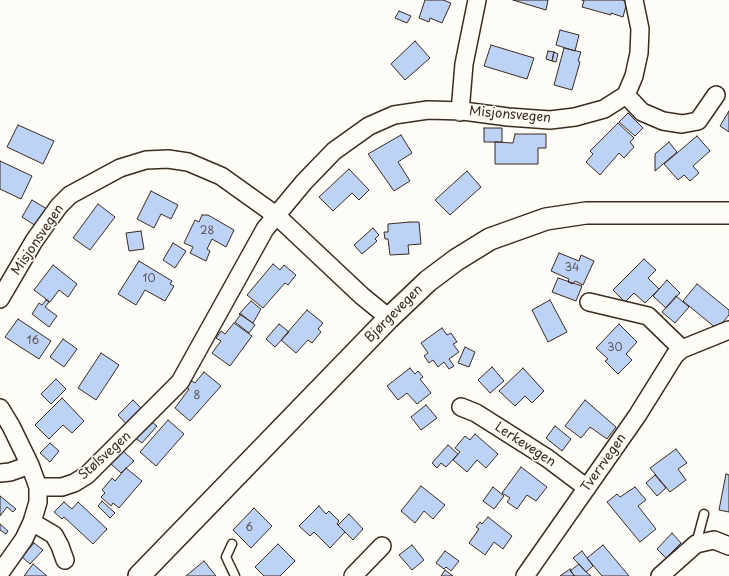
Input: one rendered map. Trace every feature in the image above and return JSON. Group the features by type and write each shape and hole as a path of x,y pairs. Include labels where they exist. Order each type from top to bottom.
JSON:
{"street":[{"name":"Misjonsvegen","path":"460,112 464,64 477,0"},
{"path":"634,0 640,29 639,53 634,76 626,94 642,112 663,121 682,124 698,121 716,95"},
{"name":"Misjonsvegen","path":"144,419 184,378 254,248 273,218 334,151 370,126 394,115 428,110 550,120 575,117 604,109 626,94"},
{"name":"Misjonsvegen","path":"0,299 34,241 59,206 70,195 120,168 146,160 168,159 188,162 221,176 270,211 273,218"},
{"name":"Bjørgevegen","path":"139,576 389,318 428,281 456,260 490,239 525,225 546,219 586,213 729,214"},
{"name":"Misjonsvegen","path":"273,218 278,217 362,296 389,318"},
{"path":"589,302 648,316 682,349"},
{"name":"Tverrvegen","path":"525,576 637,416 675,355 682,349 729,330"},
{"path":"0,408 11,426 30,465 38,487 38,502 32,522 21,544 0,573"},
{"name":"Lerkevegen","path":"461,408 482,417 547,458 587,488"},
{"name":"Stølsvegen","path":"38,487 62,487 80,480 144,419"},
{"path":"0,473 10,472 30,465"},
{"path":"32,522 54,535 65,560"},
{"path":"660,576 696,544 714,540 729,546"},
{"path":"353,576 382,546"}],"lane":[{"path":"696,544 704,514"},
{"path":"232,544 226,557 235,576"}],"building":[{"path":"425,0 443,0 451,3 442,23 430,18 429,22 419,18"},
{"path":"513,0 548,0 546,10"},
{"path":"582,0 622,0 627,2 623,17 582,7 584,1"},
{"path":"399,11 411,16 407,23 395,18"},
{"path":"560,30 579,35 575,51 556,45"},
{"path":"415,41 430,58 405,80 391,64"},
{"path":"491,45 534,58 527,79 484,66"},
{"path":"564,48 581,52 578,61 580,62 572,90 554,85"},
{"path":"548,51 554,52 552,61 546,59"},
{"path":"554,52 558,54 556,62 552,61"},
{"path":"729,111 729,132 720,126"},
{"path":"628,113 643,128 635,136 619,122"},
{"path":"618,123 634,138 630,142 634,147 624,158 619,153 600,175 586,162 593,154 590,151"},
{"path":"18,125 54,141 43,164 7,147"},
{"path":"484,128 502,128 502,142 484,142"},
{"path":"515,134 546,134 546,148 538,148 538,164 495,164 495,142 513,143"},
{"path":"401,135 412,153 398,162 410,181 394,191 368,154"},
{"path":"697,136 710,151 693,166 699,173 690,181 684,175 678,180 664,164"},
{"path":"669,142 677,152 655,171 655,154"},
{"path":"0,161 32,176 21,199 0,189"},
{"path":"349,169 369,190 359,200 352,193 333,211 319,197"},
{"path":"467,171 481,187 450,215 435,200"},
{"path":"151,191 178,205 171,219 161,214 154,228 137,219"},
{"path":"32,200 47,209 36,226 22,217"},
{"path":"98,204 115,217 90,250 73,238"},
{"path":"202,215 208,215 234,230 226,247 212,239 207,249 210,251 206,261 190,253 193,247 184,243 195,220 199,222"},
{"path":"419,222 421,244 408,245 409,254 390,255 388,239 385,239 384,232 388,232 388,224"},
{"path":"373,228 379,235 375,239 377,241 362,254 354,245"},
{"path":"141,231 144,249 129,251 126,233"},
{"path":"173,243 186,251 175,268 163,260"},
{"path":"559,253 579,261 581,255 594,261 583,285 575,281 573,284 568,282 569,279 551,271"},
{"path":"644,259 656,270 648,278 659,289 645,303 634,293 625,302 613,290"},
{"path":"139,261 172,281 170,284 174,286 165,301 145,290 136,305 118,294"},
{"path":"273,264 280,270 284,265 296,275 288,285 285,283 263,308 247,295"},
{"path":"53,265 77,284 68,297 59,290 50,302 34,290"},
{"path":"558,278 582,286 576,301 552,292"},
{"path":"667,280 680,293 666,308 653,296"},
{"path":"697,284 729,310 729,315 717,329 683,301"},
{"path":"676,296 689,307 675,323 662,312"},
{"path":"46,300 49,302 45,307 57,316 49,327 32,314 39,303 42,305"},
{"path":"550,300 567,332 548,342 532,310"},
{"path":"251,301 261,309 253,323 239,314"},
{"path":"307,310 323,323 318,329 321,332 312,343 308,340 296,353 281,340"},
{"path":"241,314 255,325 249,333 235,322"},
{"path":"18,319 51,341 39,359 5,337"},
{"path":"234,323 252,336 230,366 212,353 221,341 216,338 221,331 225,334"},
{"path":"279,324 289,332 275,347 266,339"},
{"path":"619,324 637,342 626,354 632,360 618,374 605,361 608,359 596,348"},
{"path":"442,328 447,335 451,333 457,342 453,344 459,352 449,359 454,366 449,369 444,362 438,367 433,360 429,363 424,356 428,353 421,343"},
{"path":"63,339 77,349 64,367 50,357"},
{"path":"465,347 475,352 469,367 458,363"},
{"path":"101,353 119,365 96,400 78,388"},
{"path":"492,367 504,381 490,393 478,380"},
{"path":"410,368 415,374 418,371 423,377 420,379 431,393 417,404 407,393 398,400 387,386"},
{"path":"523,368 544,391 532,403 525,396 515,406 499,391"},
{"path":"204,372 221,386 190,421 175,408 189,389 186,387 192,381 195,383"},
{"path":"56,379 66,389 51,404 41,394"},
{"path":"62,398 84,421 72,433 63,425 49,439 35,425"},
{"path":"133,400 144,411 129,427 118,415"},
{"path":"585,400 616,427 607,439 590,427 581,438 565,426"},
{"path":"426,405 437,418 421,430 411,417"},
{"path":"149,420 157,426 142,443 134,437"},
{"path":"168,420 184,434 156,466 140,452"},
{"path":"555,426 571,439 562,451 546,438"},
{"path":"475,434 498,454 486,468 477,460 467,472 453,460 460,452 455,448 465,436 470,440"},
{"path":"50,443 59,451 50,462 40,453"},
{"path":"448,445 458,454 446,467 441,463 437,468 432,463"},
{"path":"676,449 687,463 678,469 686,480 670,492 650,468"},
{"path":"123,451 134,461 121,473 111,464"},
{"path":"521,467 547,487 536,501 527,495 517,509 507,502 510,498 502,493"},
{"path":"126,468 142,481 119,508 113,503 111,506 101,497 105,493 102,490 112,478 115,481"},
{"path":"726,474 729,475 729,512 719,510"},
{"path":"655,475 666,488 657,496 646,483"},
{"path":"421,486 445,505 433,519 424,511 415,523 401,511"},
{"path":"493,487 504,496 494,509 483,501"},
{"path":"635,487 646,500 638,506 656,529 640,542 607,502 617,494 620,497"},
{"path":"0,496 16,509 13,512 7,507 0,516"},
{"path":"102,501 115,513 110,518 98,506"},
{"path":"64,502 72,509 78,502 107,529 93,544 64,517 62,519 54,512"},
{"path":"319,506 326,514 329,511 339,521 337,524 345,532 330,548 314,532 310,536 299,526"},
{"path":"254,508 272,526 251,548 233,530"},
{"path":"349,514 363,529 353,540 338,525"},
{"path":"488,517 512,536 503,549 494,542 485,555 469,543 479,529 476,527 480,522 482,524"},
{"path":"0,524 8,531 6,534 0,530"},
{"path":"672,533 681,543 666,558 657,549"},
{"path":"34,543 43,550 30,564 22,557"},
{"path":"278,544 295,561 280,576 264,576 255,567"},
{"path":"412,545 424,560 412,570 399,555"},
{"path":"603,545 629,576 602,576 587,558"},
{"path":"445,551 459,561 451,571 446,567 444,569 436,563"},
{"path":"582,551 593,566 586,572 573,558"},
{"path":"204,561 216,576 186,576"},
{"path":"33,564 47,576 24,576"},
{"path":"579,564 591,576 575,576 570,571"},
{"path":"570,569 574,576 560,576"},
{"path":"445,570 453,576 441,576"}]}
